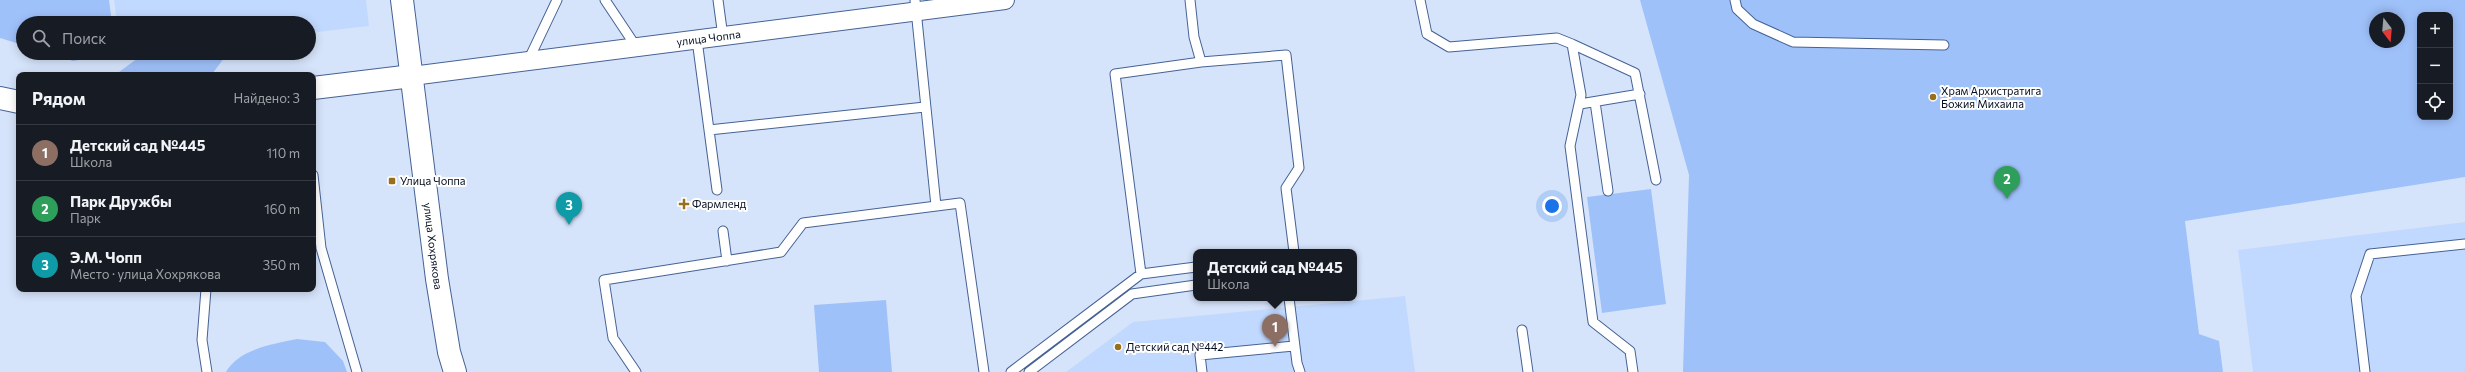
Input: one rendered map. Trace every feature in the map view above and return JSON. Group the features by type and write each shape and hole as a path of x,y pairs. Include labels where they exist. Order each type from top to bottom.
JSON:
{"main road":[{"name":"улица Хохрякова","path":"402,0 437,279 449,352 455,372"},
{"path":"316,88 412,76"},
{"path":"0,98 16,101"}],"street":[{"name":"улица Чоппа","path":"412,76 722,37 915,6 1005,0"}],"lane":[{"path":"528,61 556,0"},
{"path":"605,0 637,48"},
{"path":"718,0 722,37"},
{"path":"1190,0 1194,37 1201,62"},
{"path":"1420,0 1427,34 1449,47 1557,38 1636,73 1656,180"},
{"path":"1735,0 1737,9 1753,24 1793,42 1944,45"},
{"path":"915,6 936,206"},
{"path":"697,40 718,190"},
{"path":"1572,44 1581,95 1570,146 1593,322 1630,352 1633,372"},
{"path":"1141,274 1115,74 1201,62 1286,55 1300,168 1286,188 1294,249"},
{"path":"1580,104 1640,94"},
{"path":"1595,102 1608,191"},
{"path":"709,130 925,107"},
{"path":"316,199 322,248 357,372"},
{"path":"636,372 613,338 604,280 781,252 803,223 960,202 984,372"},
{"path":"723,231 727,261"},
{"path":"2365,372 2356,296 2370,254 2465,244"},
{"path":"1011,372 1141,274 1193,266"},
{"path":"1028,372 1132,294 1193,285"},
{"path":"206,292 202,340 207,372"},
{"path":"1289,301 1294,346 1300,372"},
{"path":"1522,330 1528,372"},
{"path":"1202,372 1200,355 1294,346"}],"shaded area":[{"path":"0,0 109,0 111,16 16,16 16,43 0,38"},
{"path":"114,0 366,0 369,26 316,32 316,16 116,16"},
{"path":"1640,0 2465,0 2465,177 2185,221 2199,334 2219,341 2223,372 1683,372 1689,175"},
{"path":"135,60 223,60 214,72 119,72"},
{"path":"1651,189 1666,304 1602,313 1587,197"},
{"path":"2465,222 2465,372 2253,372 2238,250"},
{"path":"1405,296 1415,372 1066,372 1133,322"},
{"path":"886,300 892,372 819,372 814,305"},
{"path":"297,339 325,342 343,361 347,372 226,372 232,364 248,353 267,346"}],"place":[{"name":"Храм Архистратига Божия Михаила","path":"1933,97"},
{"name":"Улица Чоппа","path":"392,181"},
{"name":"Парк Дружбы","path":"2007,199"},
{"name":"Фармленд","path":"684,204"},
{"name":"Э.М. Чопп","path":"569,225"},
{"name":"Детский сад №442","path":"1118,347"},
{"name":"Детский сад №445","path":"1275,347"}]}
